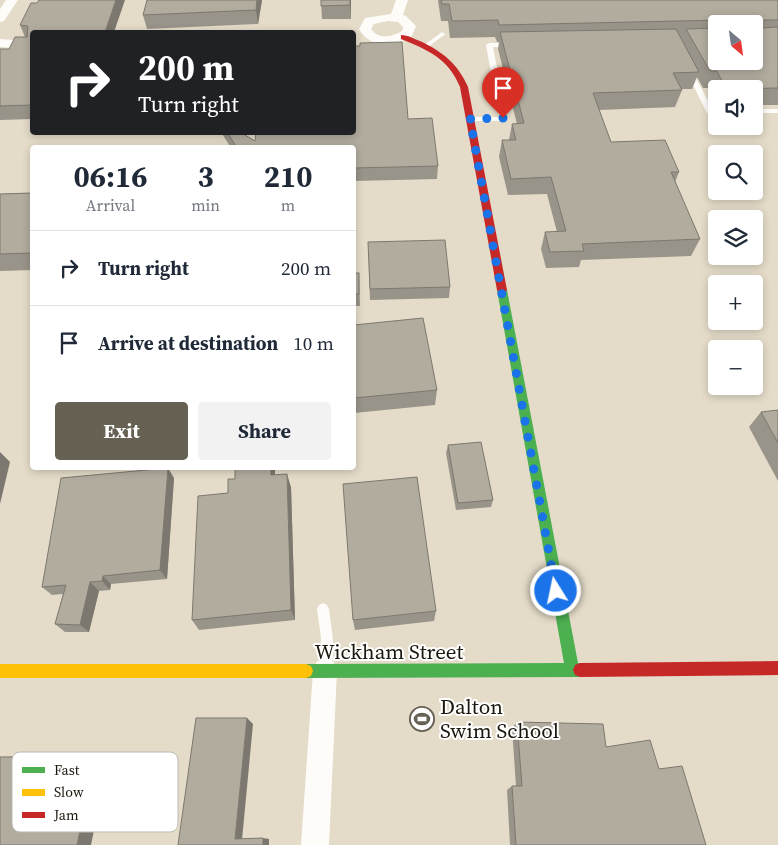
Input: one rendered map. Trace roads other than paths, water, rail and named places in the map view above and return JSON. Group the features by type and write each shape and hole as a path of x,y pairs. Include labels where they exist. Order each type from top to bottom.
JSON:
{"street":[{"path":"0,18 12,0"},
{"path":"396,17 402,0"},
{"path":"381,17 396,17 407,22 410,26 410,30 404,37 398,39 383,40 360,34 369,21 381,17"},
{"path":"404,37 426,46 453,64 466,87 470,119 572,670"},
{"path":"0,43 30,45"},
{"name":"Wickham Street","path":"0,671 778,668"},
{"path":"315,845 325,671"}],"lane":[{"path":"426,46 442,34"},
{"path":"470,119 503,118 489,45 518,44"},
{"path":"686,66 708,107"},
{"path":"763,111 778,111"},
{"path":"323,609 327,638 325,671"}],"place":[{"name":"Dalton Swim School","path":"422,719"}]}
